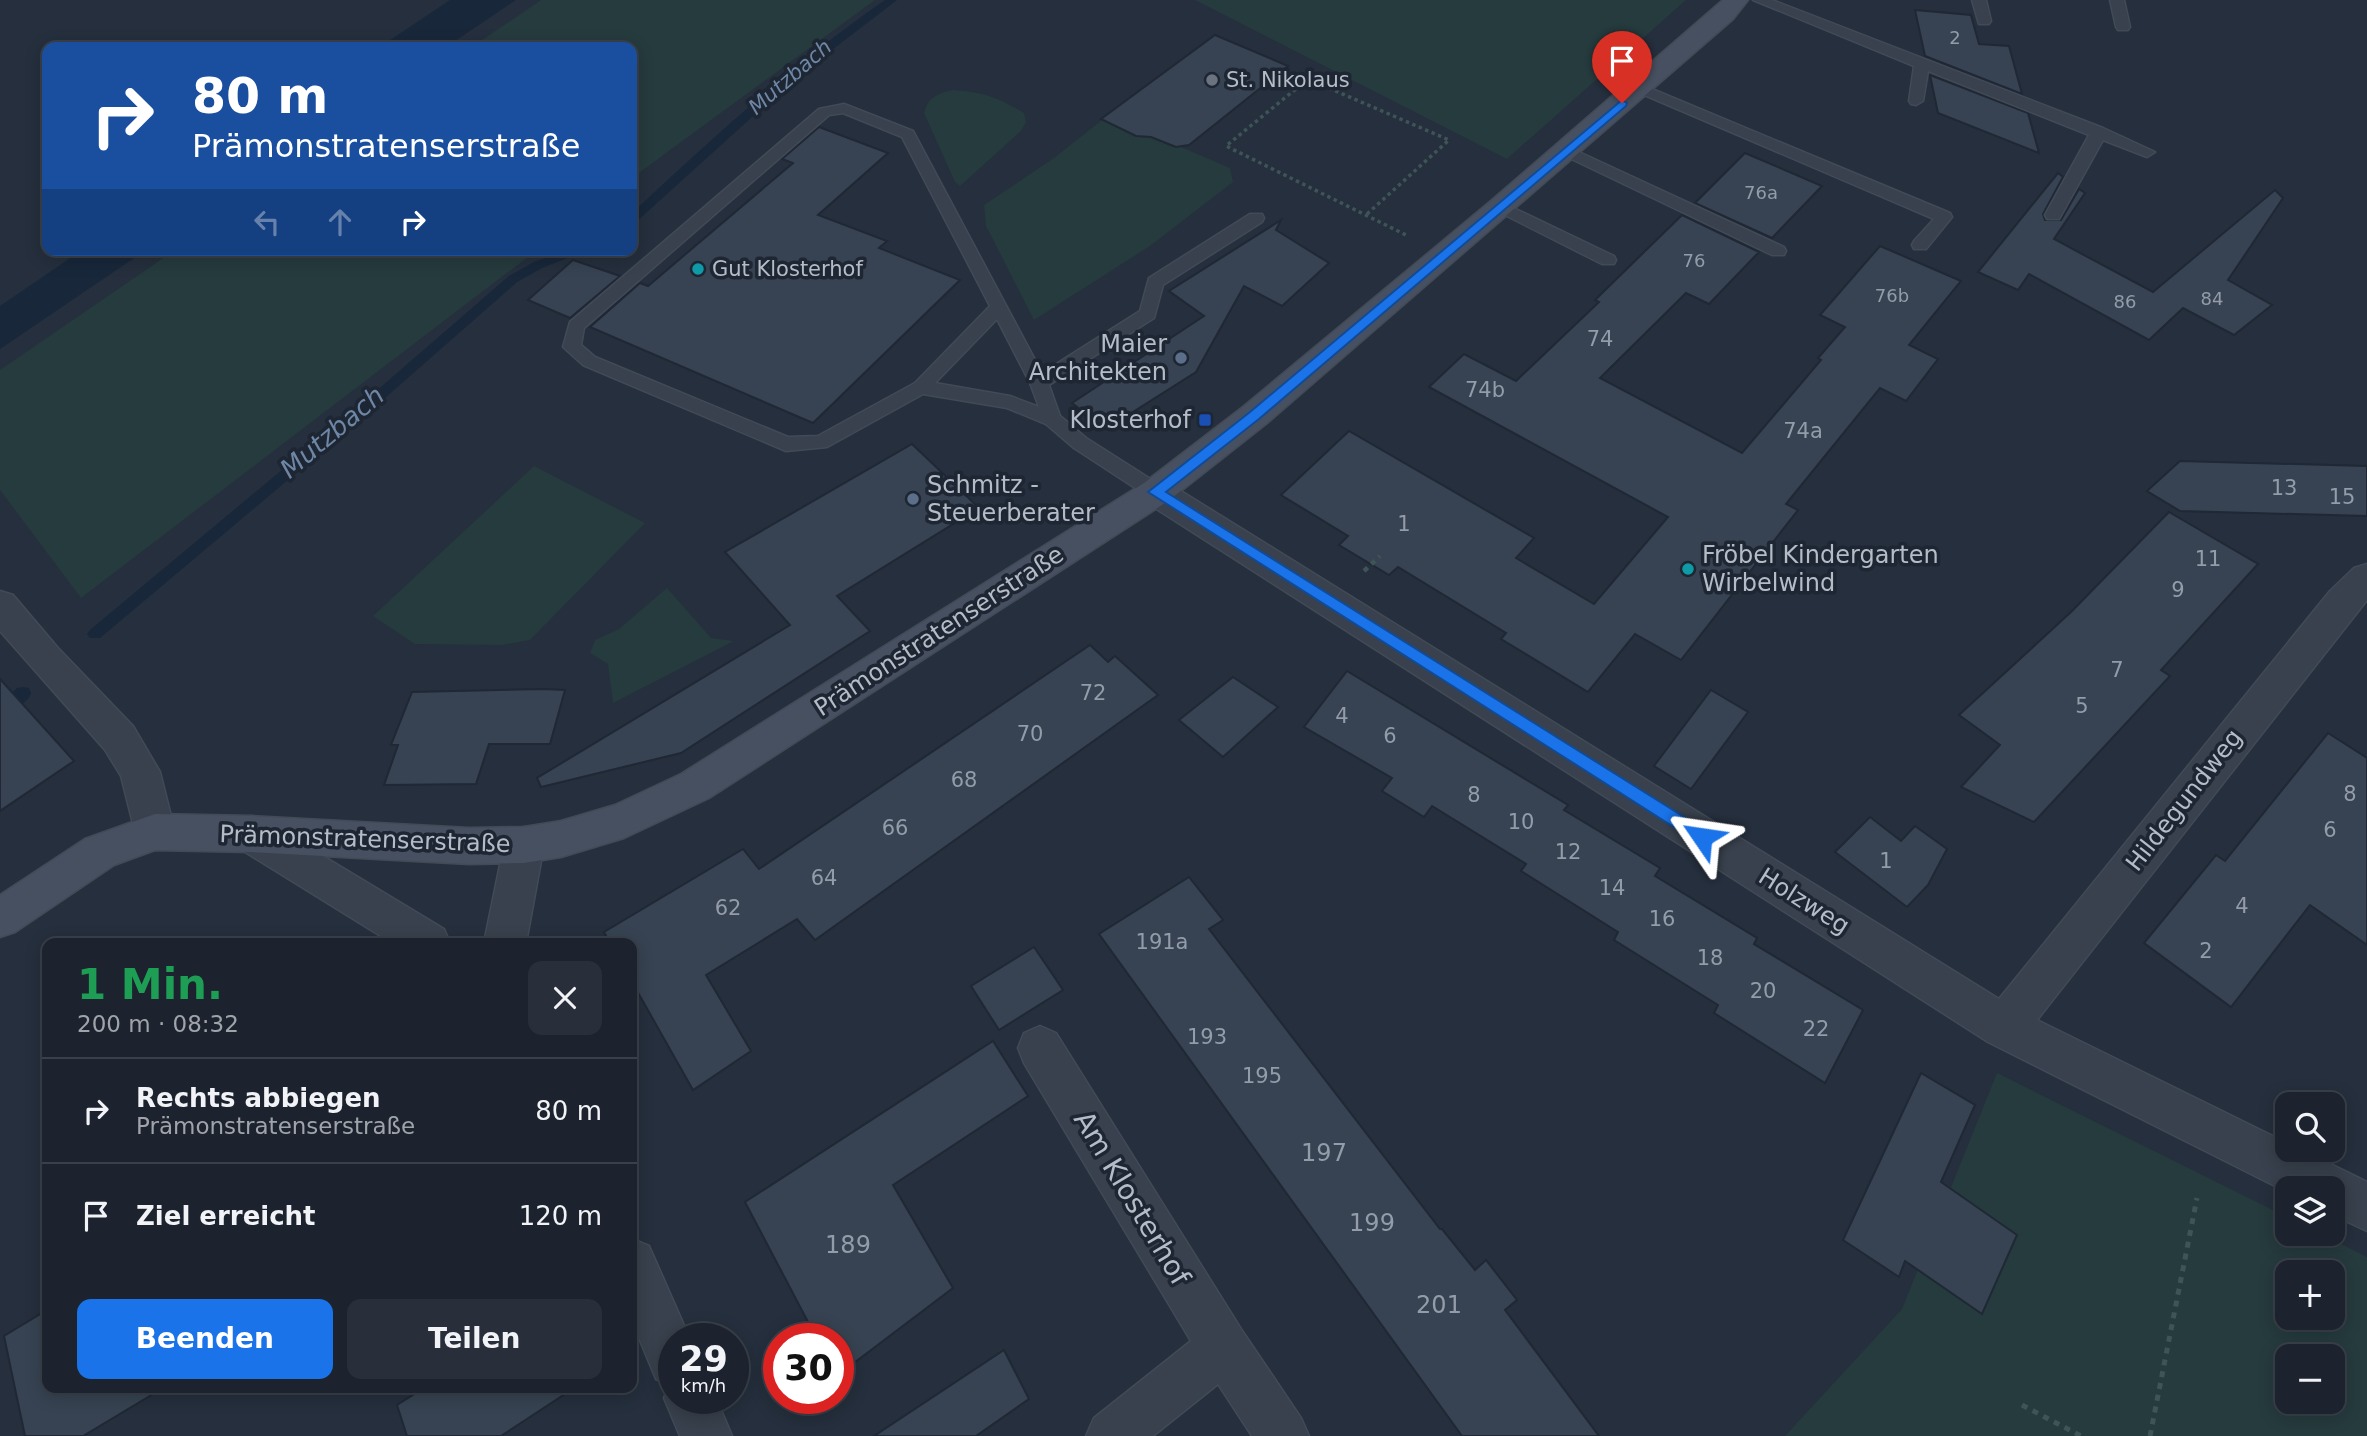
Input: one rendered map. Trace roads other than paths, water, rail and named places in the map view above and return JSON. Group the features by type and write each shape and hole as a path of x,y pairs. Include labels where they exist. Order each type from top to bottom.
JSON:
{"main road":[{"name":"Prämonstratenserstraße","path":"0,918 100,852 155,832 251,834 469,846 524,845 561,839 624,820 695,786 1156,492 1255,415 1502,207 1640,88 1736,0"}],"street":[{"name":"Holzweg","path":"1156,492 2004,1027 2305,1176"},
{"name":"Hildegundweg","path":"2004,1027 2326,622 2367,578"},
{"path":"0,605 45,659 119,738 140,772 155,832"},
{"path":"251,834 421,938"},
{"path":"506,938 524,845"},
{"name":"Am Klosterhof","path":"1040,1048 1223,1348 1283,1436"},
{"name":"Holzweg","path":"2345,1196 2367,1207"},
{"path":"637,1276 658,1325"},
{"path":"1112,1436 1223,1348"},
{"path":"697,1414 706,1436"}],"lane":[{"path":"1760,0 2147,152"},
{"path":"1979,0 1984,21"},
{"path":"2117,0 2123,27"},
{"path":"1916,101 1922,63"},
{"path":"1640,88 1944,217 1920,245"},
{"path":"999,307 921,387 821,442 786,444 589,361 572,347 576,326 824,112 844,108 908,134 1039,383 1052,419"},
{"path":"2053,215 2098,131"},
{"path":"1566,151 1778,251"},
{"path":"1502,207 1608,260"},
{"path":"1039,383 1148,314 1155,282 1256,218"},
{"path":"921,387 1010,402 1052,419 1080,443 1156,492"}],"water":[{"path":"450,0 516,0 453,42 387,42"},
{"path":"73,256 137,256 0,349 0,306"}],"waterway":[{"name":"Mutzbach","path":"637,214 790,76 892,0"},
{"name":"Mutzbach","path":"95,634 372,402 513,279 538,265 564,256"},
{"name":"Mutzbach","path":"0,715 23,693"}],"place":[{"name":"St. Nikolaus","path":"1212,80"},
{"name":"Gut Klosterhof","path":"698,269"},
{"name":"Maier Architekten","path":"1181,358"},
{"name":"Klosterhof","path":"1205,420"},
{"name":"Schmitz - Steuerberater","path":"913,499"},
{"name":"Fröbel Kindergarten Wirbelwind","path":"1688,569"}]}
